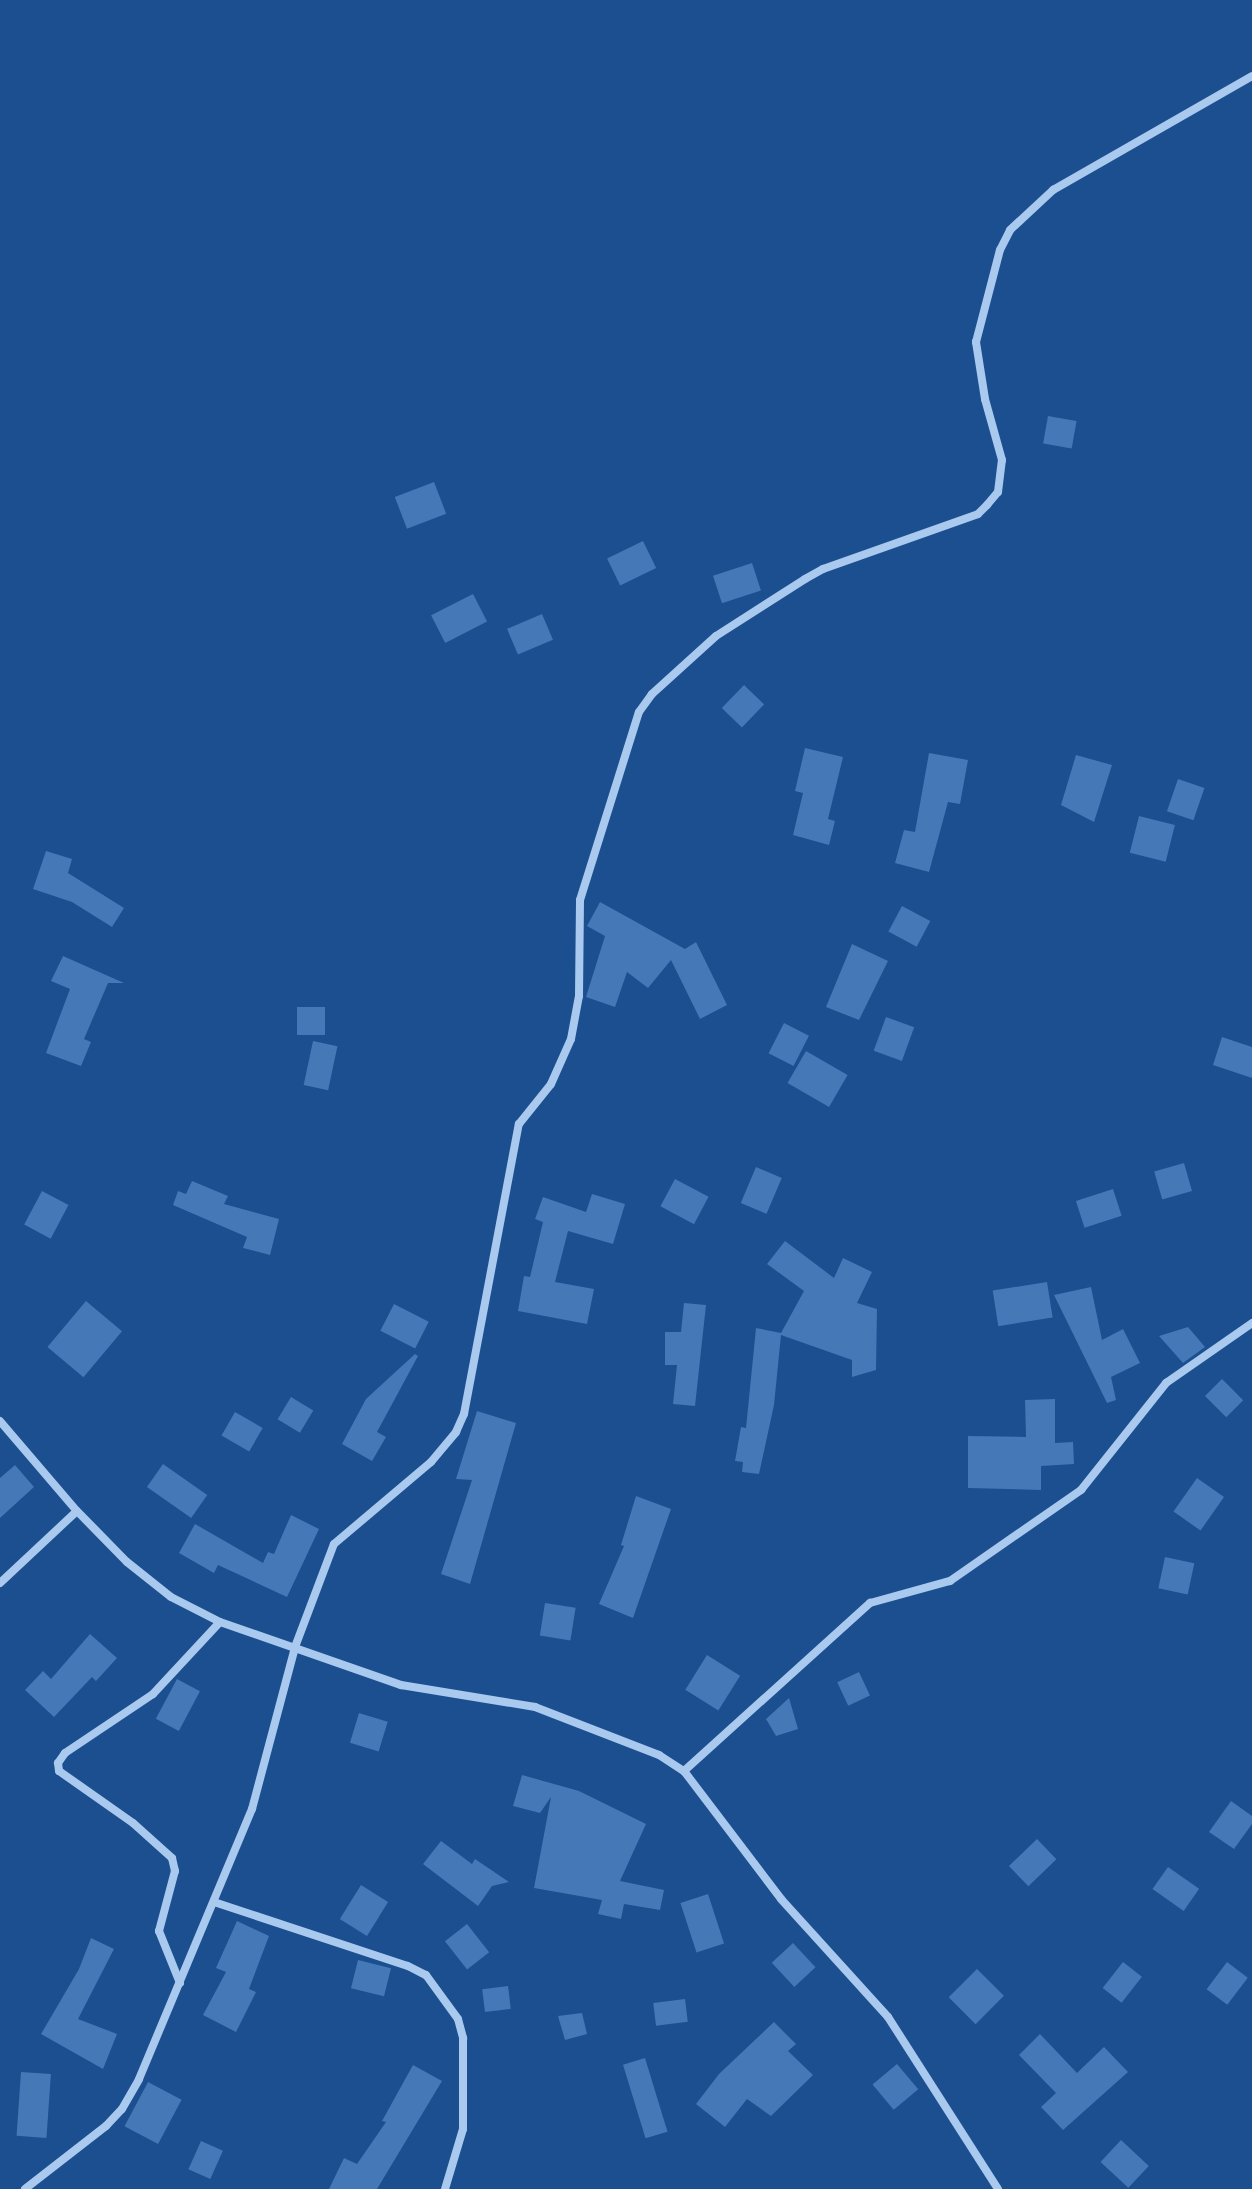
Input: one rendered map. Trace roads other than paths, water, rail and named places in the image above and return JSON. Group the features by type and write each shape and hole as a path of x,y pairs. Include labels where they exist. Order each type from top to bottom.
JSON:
{"street":[{"path":"25,2189 106,2126 122,2109 139,2079 252,1809 295,1647 341,1535 431,1462 456,1432 464,1414 519,1124 551,1084 571,1039 579,996 580,900 639,712 652,694 716,636 805,579 823,569 978,514 987,505 998,492 1002,460 985,399 976,342 1000,250 1010,230 1053,190 1252,76"},
{"path":"684,1771 870,1603 950,1581 1081,1490 1166,1383 1252,1323"},
{"path":"0,1421 77,1511 127,1562 171,1597 220,1622 401,1685 535,1707 659,1755 684,1771 781,1899 888,2017 998,2189"},
{"path":"0,1583 77,1511"},
{"path":"180,1983 159,1931 175,1871 172,1858 133,1823 59,1771 58,1763 65,1753 153,1694 220,1622"},
{"path":"214,1902 408,1966 426,1975 458,2019 463,2038 463,2129 445,2189"}]}
